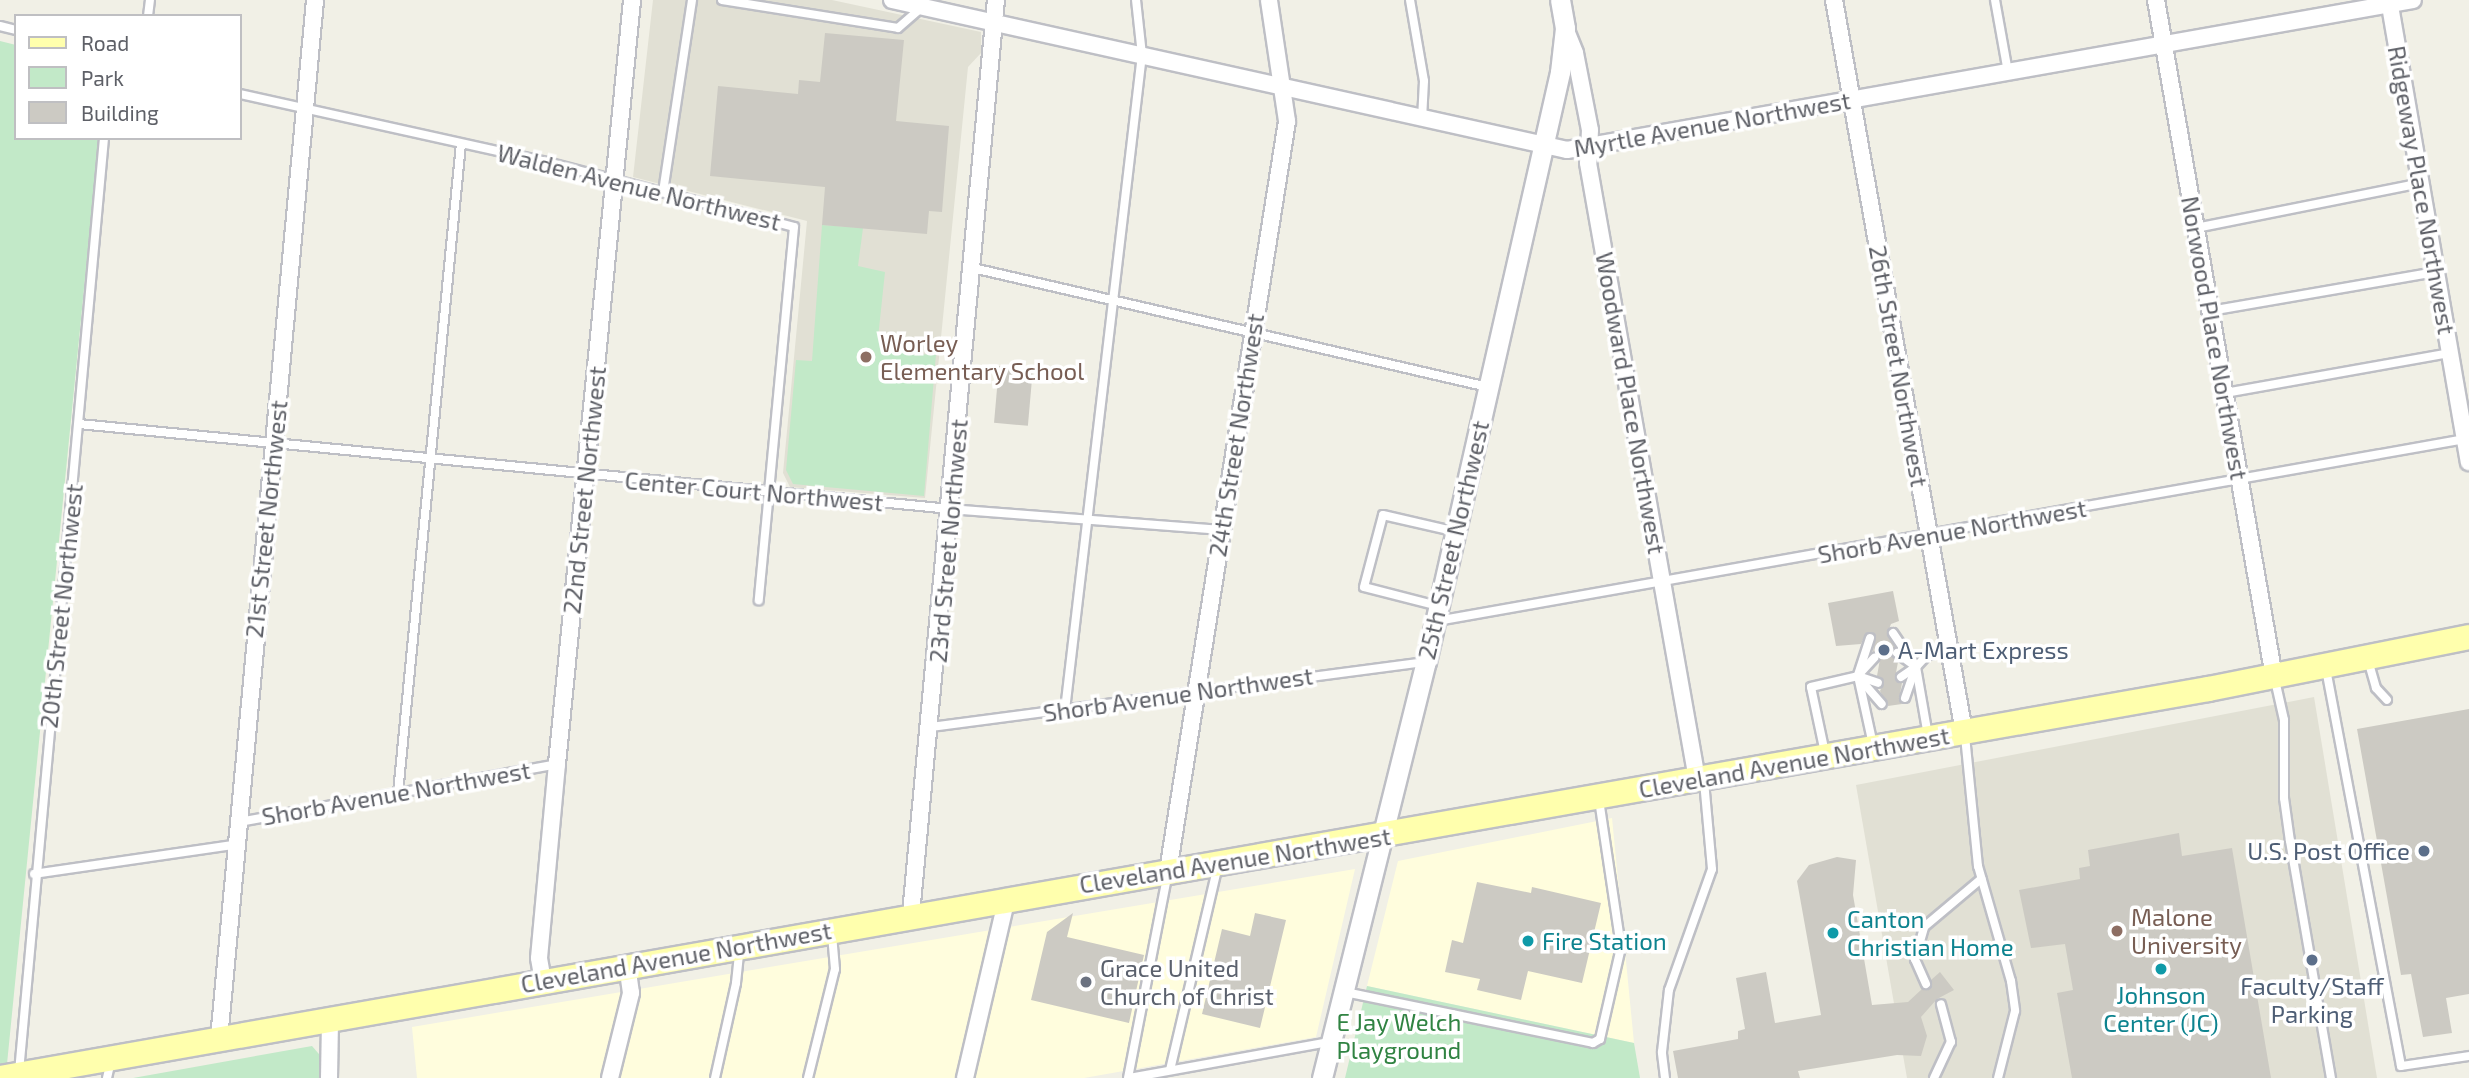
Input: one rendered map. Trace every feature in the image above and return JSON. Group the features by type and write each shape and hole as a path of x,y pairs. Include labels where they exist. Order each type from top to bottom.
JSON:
{"main road":[{"name":"Cleveland Avenue Northwest","path":"10,1076 109,1068 219,1039 911,914 1384,836 2368,660 2469,638"}],"street":[{"name":"21st Street Northwest","path":"219,1039 236,823 315,0"},
{"name":"22nd Street Northwest","path":"542,981 539,958 632,0"},
{"name":"Myrtle Avenue Northwest","path":"892,0 997,21 1286,90 1567,150 2389,2 2413,0"},
{"name":"23rd Street Northwest","path":"911,914 997,21 996,0"},
{"name":"24th Street Northwest","path":"1168,871 1287,121 1286,90 1269,0"},
{"name":"25th Street Northwest","path":"1322,1078 1426,662 1453,531 1543,146 1565,28 1560,0"},
{"name":"26th Street Northwest","path":"1834,0 1964,732"},
{"name":"Norwood Place Northwest","path":"2156,0 2274,677"},
{"name":"Ridgeway Place Northwest","path":"2389,2 2469,462"},
{"name":"Woodward Place Northwest","path":"1565,28 1575,53 1589,146 1588,163 1662,581 1701,779"},
{"path":"965,1078 1007,898"},
{"path":"610,1078 631,993 627,966"},
{"path":"329,1078 333,1045 330,1019"}],"lane":[{"path":"663,192 692,0"},
{"path":"722,0 898,28 923,6"},
{"path":"1065,710 1142,55 1136,0"},
{"path":"1410,0 1424,81 1422,120"},
{"path":"1995,0 2008,72"},
{"name":"Walden Avenue Northwest","path":"242,95 304,111 614,180 794,227 760,600"},
{"name":"20th Street Northwest","path":"10,1076 34,874 79,424 104,140"},
{"path":"398,793 461,144"},
{"path":"2196,228 2421,183"},
{"path":"973,268 1488,387"},
{"path":"2210,311 2436,272"},
{"path":"2225,393 2450,353"},
{"name":"Center Court Northwest","path":"79,424 950,509 1221,530"},
{"name":"Shorb Avenue Northwest","path":"1436,614 1662,581 2467,439"},
{"path":"1436,614 1364,587 1383,515 1453,531"},
{"path":"1893,633 1916,667 1929,738"},
{"path":"1870,638 1858,676 1873,748"},
{"path":"1901,677 1927,655 1950,651"},
{"path":"1896,653 1916,667"},
{"path":"1858,676 1874,658"},
{"path":"2368,660 2376,688 2387,700"},
{"name":"Shorb Avenue Northwest","path":"931,727 1426,662"},
{"path":"1905,698 1916,667"},
{"path":"2326,667 2404,1078"},
{"path":"1858,676 1882,704"},
{"path":"1826,757 1811,687 1858,676 1878,683"},
{"path":"2274,677 2284,720 2284,798 2290,841 2331,1078"},
{"path":"1964,732 1981,879 2011,981 2015,1012 1998,1078"},
{"name":"Shorb Avenue Northwest","path":"236,823 557,764"},
{"path":"1665,1078 1662,1040 1669,990 1712,869 1701,779"},
{"path":"1342,992 1593,1043 1600,1039 1621,947 1598,797"},
{"name":"Shorb Avenue Northwest","path":"34,874 234,845"},
{"path":"1170,1070 1219,862"},
{"path":"1168,871 1129,1078 1330,1042"},
{"path":"1926,984 1915,959 1924,927 1981,879"},
{"path":"807,1078 835,969 832,929"},
{"path":"715,1078 736,983 739,946"},
{"path":"1934,1078 1951,1042 1941,1004"},
{"path":"2401,1066 2469,1056"}],"shaded area":[{"name":"Worley Elementary School","path":"653,0 832,0 981,32 981,53 968,67 925,498 790,487 783,473 807,221 633,177"},
{"name":"Malone University","path":"2314,697 2377,1078 1907,1078 1856,785"},
{"path":"1612,818 1634,1043 1367,986 1398,861"},
{"path":"1355,869 1316,1037 1084,1078 417,1078 412,1027"}],"green space":[{"path":"0,41 14,44 14,140 99,140 7,1064 0,1065"},
{"path":"822,225 863,228 858,266 885,272 878,338 908,355 936,354 924,496 793,484 786,470 796,360 812,361"},
{"name":"E Jay Welch Playground","path":"1367,986 1634,1043 1640,1078 1345,1078"},
{"path":"312,1046 325,1061 321,1078 133,1078"}],"building":[{"path":"825,33 904,40 896,121 949,126 942,212 929,211 927,234 822,225 825,187 710,176 718,86 798,94 799,80 820,82"},
{"path":"999,366 1033,369 1028,426 994,423"},
{"name":"A-Mart Express","path":"1893,591 1899,621 1891,624 1887,634 1895,647 1891,655 1898,662 1895,678 1902,683 1899,699 1902,704 1888,706 1880,691 1884,682 1877,676 1880,659 1873,652 1875,634 1866,633 1861,644 1836,646 1828,603"},
{"name":"U.S. Post Office","path":"2469,709 2469,994 2446,998 2452,1033 2423,1037 2411,974 2401,975 2357,729"},
{"name":"Johnson Center (JC)","path":"2179,833 2182,856 2232,848 2271,1078 2072,1078 2057,993 2073,990 2065,944 2031,948 2019,890 2080,879 2079,868 2090,866 2088,850"},
{"name":"Canton Christian Home","path":"1837,857 1856,860 1853,895 1872,1005 1908,1002 1922,989 1931,988 1931,980 1940,972 1954,990 1937,999 1921,1017 1927,1036 1921,1056 1897,1055 1798,1071 1800,1078 1678,1078 1673,1051 1738,1039 1738,1031 1745,1029 1736,978 1766,972 1775,1023 1821,1015 1797,881 1809,865"},
{"name":"Fire Station","path":"1477,882 1531,893 1532,887 1601,903 1582,983 1528,971 1521,1000 1477,990 1480,979 1445,972 1452,940 1463,943"},
{"name":"Grace United Church of Christ","path":"1073,913 1067,937 1144,955 1129,1023 1031,1000 1047,932"},
{"path":"1255,913 1286,920 1260,1028 1202,1014 1222,929 1250,936"}],"place":[{"name":"Worley Elementary School","path":"866,357"},
{"name":"A-Mart Express","path":"1884,650"},
{"name":"U.S. Post Office","path":"2424,851"},
{"name":"Malone University","path":"2117,931"},
{"name":"Canton Christian Home","path":"1833,933"},
{"name":"Fire Station","path":"1528,941"},
{"name":"Faculty/Staff Parking","path":"2312,960"},
{"name":"Johnson Center (JC)","path":"2161,969"},
{"name":"Grace United Church of Christ","path":"1086,982"}]}
